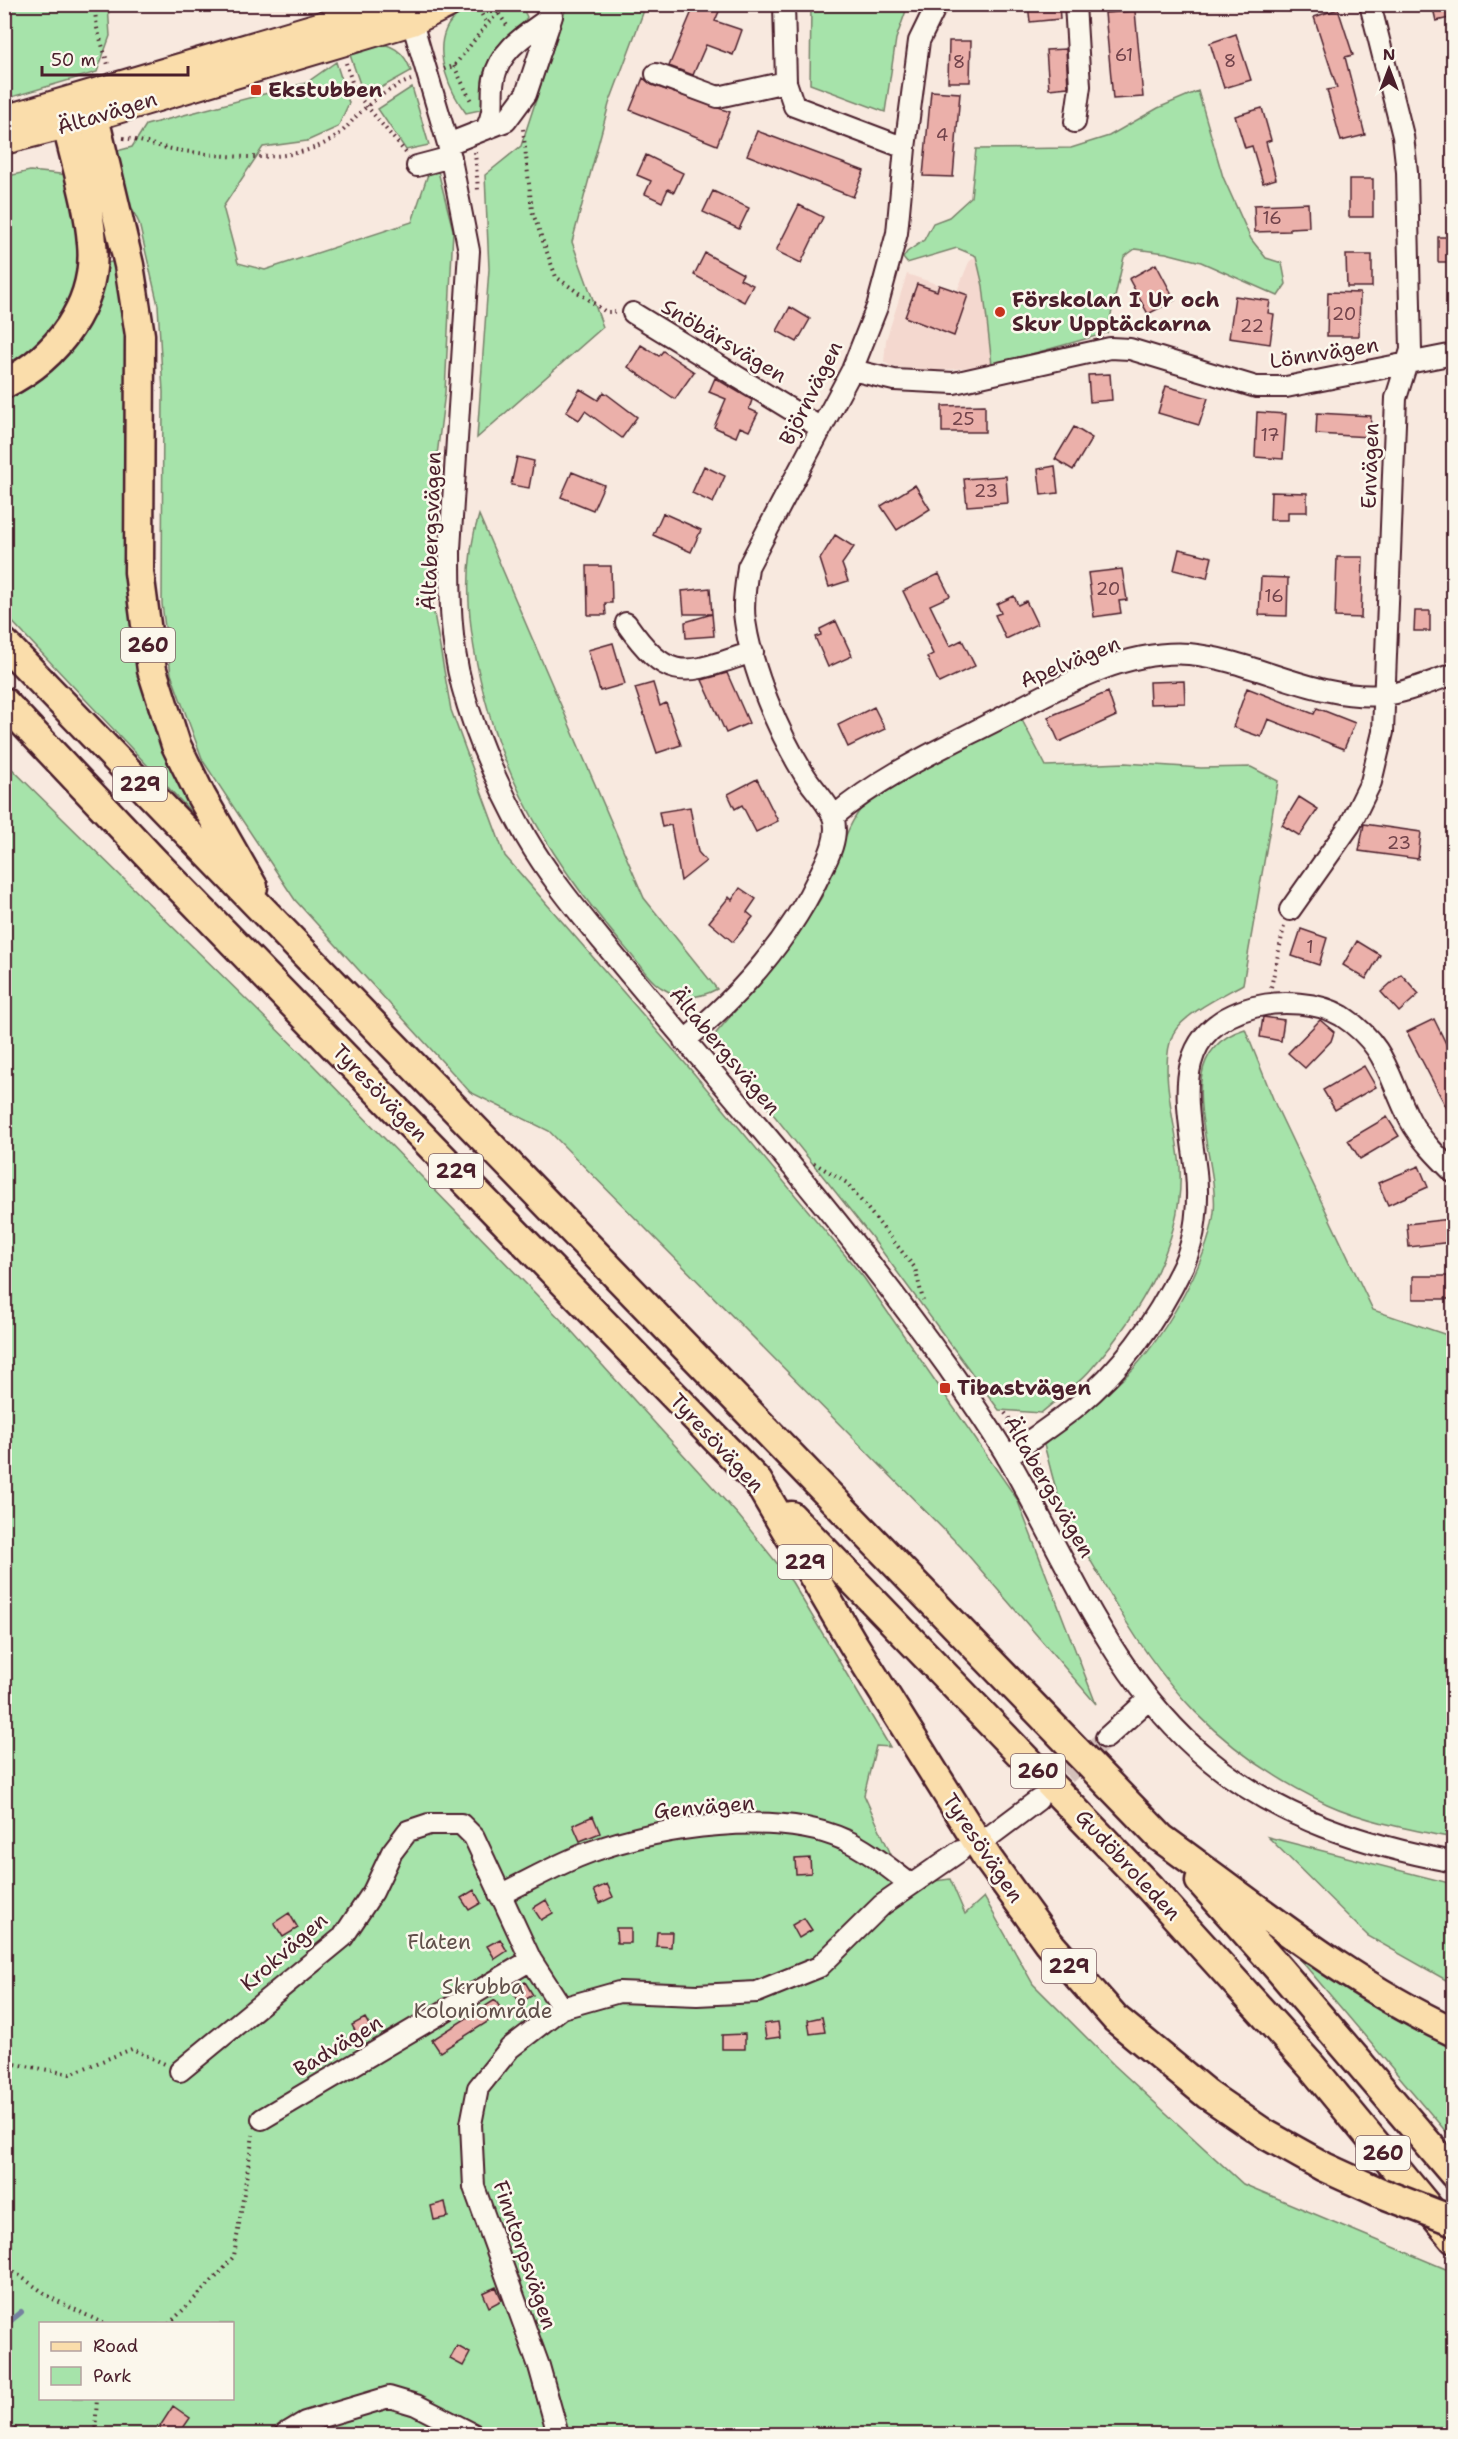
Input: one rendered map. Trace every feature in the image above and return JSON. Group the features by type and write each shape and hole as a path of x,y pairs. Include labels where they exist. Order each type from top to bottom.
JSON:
{"highway":[{"path":"4,384 30,370 52,351 68,330 87,289 92,267 93,244 64,114"},
{"name":"260","path":"94,118 129,266 140,335 139,572 152,670 181,755 201,796 275,925"},
{"name":"Tyresövägen","path":"4,643 1161,1838 1336,1964 1428,2021 1454,2032"},
{"name":"Tyresövägen","path":"4,702 153,860 758,1482 852,1642 988,1859 1048,1942 1116,2019 1208,2095 1265,2134 1324,2167 1381,2193 1454,2221"},
{"name":"Gudöbroleden","path":"758,1482 1150,1888 1312,2067 1454,2240"},
{"name":"Gudöbroleden","path":"1161,1838 1278,1968 1454,2174"}],"main road":[{"name":"Ältavägen","path":"94,118 393,4"},
{"name":"Ältavägen","path":"4,118 64,114 94,118 410,13 449,4"},
{"name":"Ältavägen","path":"4,141 64,114"}],"street":[{"path":"784,4 786,82 794,106 904,148"},
{"name":"Björnvägen","path":"833,817 803,773 773,710 753,652 744,620 748,567 852,370 877,307 895,243 904,148 919,41 937,4"},
{"path":"1075,4 1080,86 1075,122"},
{"name":"Envägen","path":"1290,910 1350,825 1371,782 1383,732 1396,398 1411,350 1407,172 1403,136 1370,4"},
{"path":"416,159 449,150 480,130 506,121 526,94 548,10"},
{"path":"480,130 493,115 493,81 500,62 511,46 548,10"},
{"name":"Ältabergsvägen","path":"410,13 419,79 449,150 469,251 450,549 450,595 461,683 498,782 528,840 567,898 684,1041 740,1104 946,1365 1007,1457 1097,1623 1124,1668 1148,1700 1209,1761 1280,1808 1323,1828 1363,1842 1454,1862"},
{"path":"656,74 718,97 786,82"},
{"name":"Snöbärsvägen","path":"633,313 821,428"},
{"name":"Lönnvägen","path":"852,370 894,380 954,383 1110,348 1130,350 1256,387 1286,387 1454,354"},
{"path":"626,623 643,648 662,664 676,671 693,671 753,652"},
{"name":"Apelvägen","path":"833,817 875,786 944,746 1060,688 1111,666 1151,656 1187,654 1224,659 1299,684 1337,693 1385,695 1454,674"},
{"path":"684,1041 702,1026 764,963 806,904 829,854 836,832 833,817"},
{"path":"1007,1457 1078,1406 1118,1366 1166,1298 1184,1264 1196,1211 1196,1174 1186,1112 1190,1069 1202,1038 1230,1013 1269,1003 1297,1002 1341,1015 1372,1041 1388,1065 1411,1122 1454,1173"},
{"path":"1106,1738 1148,1700"},
{"path":"990,1836 1038,1800"},
{"name":"Krokvägen","path":"180,2071 343,1937 373,1892 392,1852 408,1831 429,1824 461,1824 474,1837 531,1960 562,2008"},
{"name":"Genvägen","path":"499,1895 590,1852 656,1834 738,1824 809,1828 846,1840 910,1884"},
{"name":"Finntorpsvägen","path":"558,2434 539,2366 474,2187 471,2124 478,2088 510,2048 562,2008 619,1992 697,1995 757,1992 819,1966 882,1905 960,1851"},
{"name":"Badvägen","path":"262,2119 531,1960"},
{"path":"285,2434 305,2422 389,2397 416,2405 473,2434"}],"path":[{"path":"94,4 97,28 110,73"},
{"path":"477,4 487,24"},
{"path":"94,118 119,138 176,150 211,154 283,154 304,151 332,139 347,129 365,107 399,84 454,66 487,24 508,4"},
{"path":"344,54 355,92 365,107 400,148 416,159"},
{"path":"454,66 472,100 480,130 478,198"},
{"path":"506,121 523,128 532,211 556,277 606,312 633,313"},
{"path":"1269,1003 1278,950 1290,910"},
{"path":"677,999 702,1026"},
{"path":"808,1159 847,1183 915,1268 926,1308"},
{"path":"999,1408 1013,1422 1027,1443 1040,1465 1049,1492"},
{"path":"4,2062 70,2074 132,2049 180,2071"},
{"path":"171,2322 234,2256 254,2133 262,2119"},
{"path":"4,2265 53,2299 101,2322"},
{"path":"95,2434 97,2400"},
{"path":"4,2421 23,2434"}],"shaded area":[{"path":"976,256 1032,353 992,365 934,371 892,367 884,362 886,340 907,274 957,291 969,262"}],"green space":[{"path":"5,4 108,5 110,36 97,72 5,99"},
{"path":"468,5 521,5 527,17 523,24 500,44 486,67 482,79 485,109 466,113 449,84 442,50 448,25"},
{"path":"567,5 646,5 609,104 572,242 603,327 477,438 489,269 485,175 521,146"},
{"path":"811,5 908,5 896,39 885,112 810,84"},
{"path":"371,42 385,44 396,49 405,58 411,71 377,90 361,87 348,49"},
{"path":"336,62 349,103 338,127 307,141 263,147 223,207 238,263 265,270 412,222 428,174 438,171 453,230 445,392 432,495 432,602 451,710 505,856 691,1070 864,1278 1017,1499 1096,1704 961,1547 549,1131 470,1092 295,900 203,761 171,674 162,604 163,392 158,305 139,223 115,174 113,152 132,147 146,125 306,83"},
{"path":"412,87 429,145 406,150 378,109"},
{"path":"1198,91 1223,177 1251,239 1266,258 1282,263 1286,284 1278,296 1201,262 1166,253 1135,249 1124,257 1107,333 992,365 983,286 976,256 957,248 907,263 903,258 907,252 924,240 933,223 949,217 971,197 976,149 1071,148 1109,136 1158,108"},
{"path":"30,171 70,175 80,248 79,265 68,301 48,334 20,359 5,367 4,177"},
{"path":"119,260 128,329 131,612 140,678 149,712 171,767 210,832 5,614 4,400 49,373 74,346 93,316 107,263"},
{"path":"479,515 644,898 717,989 690,997 676,995 657,985 584,897 545,840 528,809 500,746 477,665 469,589 473,539"},
{"path":"1022,720 1046,766 1125,763 1201,768 1251,767 1278,781 1243,984 1185,1019 1173,1034 1169,1048 1168,1082 1180,1169 1179,1197 1166,1251 1155,1276 1126,1325 1092,1368 1041,1413 999,1410 870,1235 712,1038 770,970 809,917 821,898 846,835 858,812 900,780"},
{"name":"Flaten","path":"4,761 313,1065 566,1325 739,1516 792,1582 890,1747 876,1746 864,1795 894,1861 927,1882 950,1879 965,1914 984,1897 1033,1984 1114,2065 1243,2184 1453,2272 1453,2434 5,2434"},
{"path":"1245,1029 1276,1106 1373,1310 1453,1337 1453,1838 1373,1820 1327,1804 1254,1762 1223,1738 1195,1712 1146,1653 1081,1544 1054,1484 1044,1445 1134,1368 1172,1316 1195,1273 1204,1251 1214,1212 1214,1188 1201,1108 1201,1082 1206,1060 1220,1042"},
{"path":"1268,1837 1453,1884 1453,1984 1368,1936"},
{"path":"1292,1950 1453,2049 1453,2140"}],"building":[{"path":"695,4 711,4 720,9 715,21 742,30 733,55 706,45 693,75 669,66"},
{"path":"1028,4 1059,4 1060,19 1030,22"},
{"path":"1432,4 1454,4 1454,17 1436,21"},
{"path":"1338,9 1353,55 1345,57 1365,135 1341,141 1327,90 1337,88 1314,17"},
{"path":"1135,11 1143,97 1113,99 1105,13"},
{"path":"1236,34 1251,80 1224,88 1210,43"},
{"path":"949,41 971,41 970,82 948,82"},
{"path":"1066,49 1068,87 1049,89 1046,50"},
{"path":"643,78 652,85 730,112 717,145 630,110"},
{"path":"931,91 960,93 953,177 923,176"},
{"path":"1262,108 1271,140 1266,142 1276,179 1263,183 1252,146 1245,148 1235,116"},
{"path":"757,131 864,171 853,197 747,155"},
{"path":"646,155 683,173 674,192 668,189 662,202 645,194 651,181 637,175"},
{"path":"1349,179 1373,179 1373,217 1349,217"},
{"path":"713,191 749,208 739,229 703,212"},
{"path":"1308,203 1309,227 1290,228 1290,231 1255,232 1254,205"},
{"path":"799,205 823,217 801,263 776,251"},
{"path":"1438,237 1454,237 1454,262 1438,262"},
{"path":"705,253 743,274 740,279 753,285 744,302 694,275"},
{"path":"1346,255 1372,255 1372,287 1347,287"},
{"path":"1156,264 1175,300 1148,314 1129,279"},
{"path":"917,284 937,291 939,285 968,295 954,336 905,317"},
{"path":"1328,292 1360,293 1359,336 1327,336"},
{"path":"1235,296 1270,301 1268,313 1274,314 1270,344 1229,338"},
{"path":"790,307 810,319 797,342 777,331"},
{"path":"641,345 659,356 663,351 694,372 675,399 628,367"},
{"path":"1110,374 1112,400 1090,402 1088,375"},
{"path":"715,378 752,400 749,409 758,413 749,431 740,427 736,437 714,427 726,399 709,392"},
{"path":"1166,386 1208,398 1199,425 1158,413"},
{"path":"580,389 598,400 604,392 637,417 622,438 585,411 579,420 566,412"},
{"path":"985,405 985,432 942,432 942,406"},
{"path":"1257,412 1286,414 1283,459 1255,457"},
{"path":"1317,413 1371,416 1370,437 1316,434"},
{"path":"1074,427 1092,438 1073,470 1055,459"},
{"path":"517,457 534,461 529,488 511,485"},
{"path":"704,466 725,476 713,503 692,493"},
{"path":"1055,466 1058,493 1041,495 1038,469"},
{"path":"572,472 604,485 593,510 561,497"},
{"path":"1006,476 1008,503 967,506 964,479"},
{"path":"915,485 930,509 897,530 881,506"},
{"path":"1271,492 1307,493 1307,512 1288,512 1288,520 1270,520"},
{"path":"663,513 701,530 691,552 653,535"},
{"path":"835,535 854,547 842,564 848,581 829,587 820,559"},
{"path":"1179,549 1212,557 1207,578 1174,570"},
{"path":"1337,557 1363,557 1361,618 1335,617"},
{"path":"587,566 611,566 612,603 605,603 606,615 588,615"},
{"path":"1122,569 1127,600 1119,601 1121,613 1094,617 1088,573"},
{"path":"939,574 950,596 930,605 950,646 962,640 975,666 939,683 927,657 933,654 903,591"},
{"path":"1261,577 1288,578 1287,616 1259,615"},
{"path":"710,588 712,614 684,614 682,591"},
{"path":"1014,596 1018,605 1026,601 1037,624 1006,639 995,615 1001,613 997,604"},
{"path":"1415,611 1430,611 1430,631 1414,631"},
{"path":"712,614 714,636 686,638 685,622"},
{"path":"836,621 852,656 828,667 815,637 821,635 820,629"},
{"path":"613,643 625,684 600,691 588,650"},
{"path":"727,673 749,723 726,733 702,680"},
{"path":"1184,681 1185,703 1150,704 1149,682"},
{"path":"653,683 660,706 666,703 681,745 657,753 635,688"},
{"path":"1247,688 1314,714 1317,708 1355,723 1344,749 1268,719 1261,737 1233,727"},
{"path":"1108,692 1116,716 1059,742 1048,717"},
{"path":"874,707 885,729 848,747 838,725"},
{"path":"757,779 778,821 756,832 742,805 735,809 728,794"},
{"path":"1299,797 1318,809 1300,836 1282,825"},
{"path":"690,807 698,852 706,861 681,881 671,825 662,827 659,812"},
{"path":"1364,824 1421,832 1418,859 1359,851"},
{"path":"740,888 756,899 747,912 753,917 733,942 709,922 729,897 732,900"},
{"path":"1301,929 1327,938 1319,965 1292,956"},
{"path":"1357,941 1380,955 1366,979 1343,965"},
{"path":"1401,974 1419,994 1399,1012 1381,992"},
{"path":"1263,1017 1284,1020 1281,1041 1260,1037"},
{"path":"1434,1019 1454,1060 1454,1122 1407,1032"},
{"path":"1320,1020 1334,1032 1331,1041 1305,1068 1288,1053"},
{"path":"1364,1066 1376,1087 1335,1110 1323,1090"},
{"path":"1387,1117 1399,1136 1360,1159 1348,1140"},
{"path":"1419,1166 1428,1187 1388,1205 1378,1183"},
{"path":"1450,1219 1452,1242 1409,1247 1407,1224"},
{"path":"1413,1276 1454,1276 1454,1299 1413,1299"},
{"path":"593,1816 600,1833 580,1841 573,1825"},
{"path":"810,1858 811,1873 796,1874 795,1859"},
{"path":"607,1884 613,1897 600,1903 594,1890"},
{"path":"474,1890 481,1903 469,1910 461,1898"},
{"path":"546,1900 553,1913 541,1920 533,1908"},
{"path":"289,1913 298,1928 283,1937 274,1923"},
{"path":"804,1918 812,1930 799,1938 792,1925"},
{"path":"616,1928 631,1928 631,1943 617,1943"},
{"path":"657,1932 672,1932 671,1947 656,1946"},
{"path":"500,1939 507,1951 495,1959 487,1946"},
{"path":"525,1982 533,1995 520,2003 512,1990"},
{"path":"495,2000 503,2012 440,2052 432,2040"},
{"path":"822,2017 825,2032 810,2034 808,2020"},
{"path":"365,2018 372,2030 359,2038 352,2025"},
{"path":"778,2022 780,2037 766,2039 764,2024"},
{"path":"745,2034 745,2049 722,2049 722,2035"},
{"path":"445,2202 448,2217 434,2220 431,2206"},
{"path":"496,2287 502,2300 489,2307 483,2293"},
{"path":"457,2346 470,2353 463,2366 450,2359"},
{"path":"173,2406 190,2418 179,2434 155,2434"}],"waterway":[{"path":"4,2326 21,2312"}],"tunnel":[{"path":"1044,1795 1106,1738"}],"place":[{"name":"Ekstubben","path":"256,90"},
{"name":"Förskolan I Ur och Skur Upptäckarna","path":"1000,312"},
{"name":"Tibastvägen","path":"945,1388"}],"park label":[{"name":"Skrubba Koloniområde","path":"483,1999"}]}
